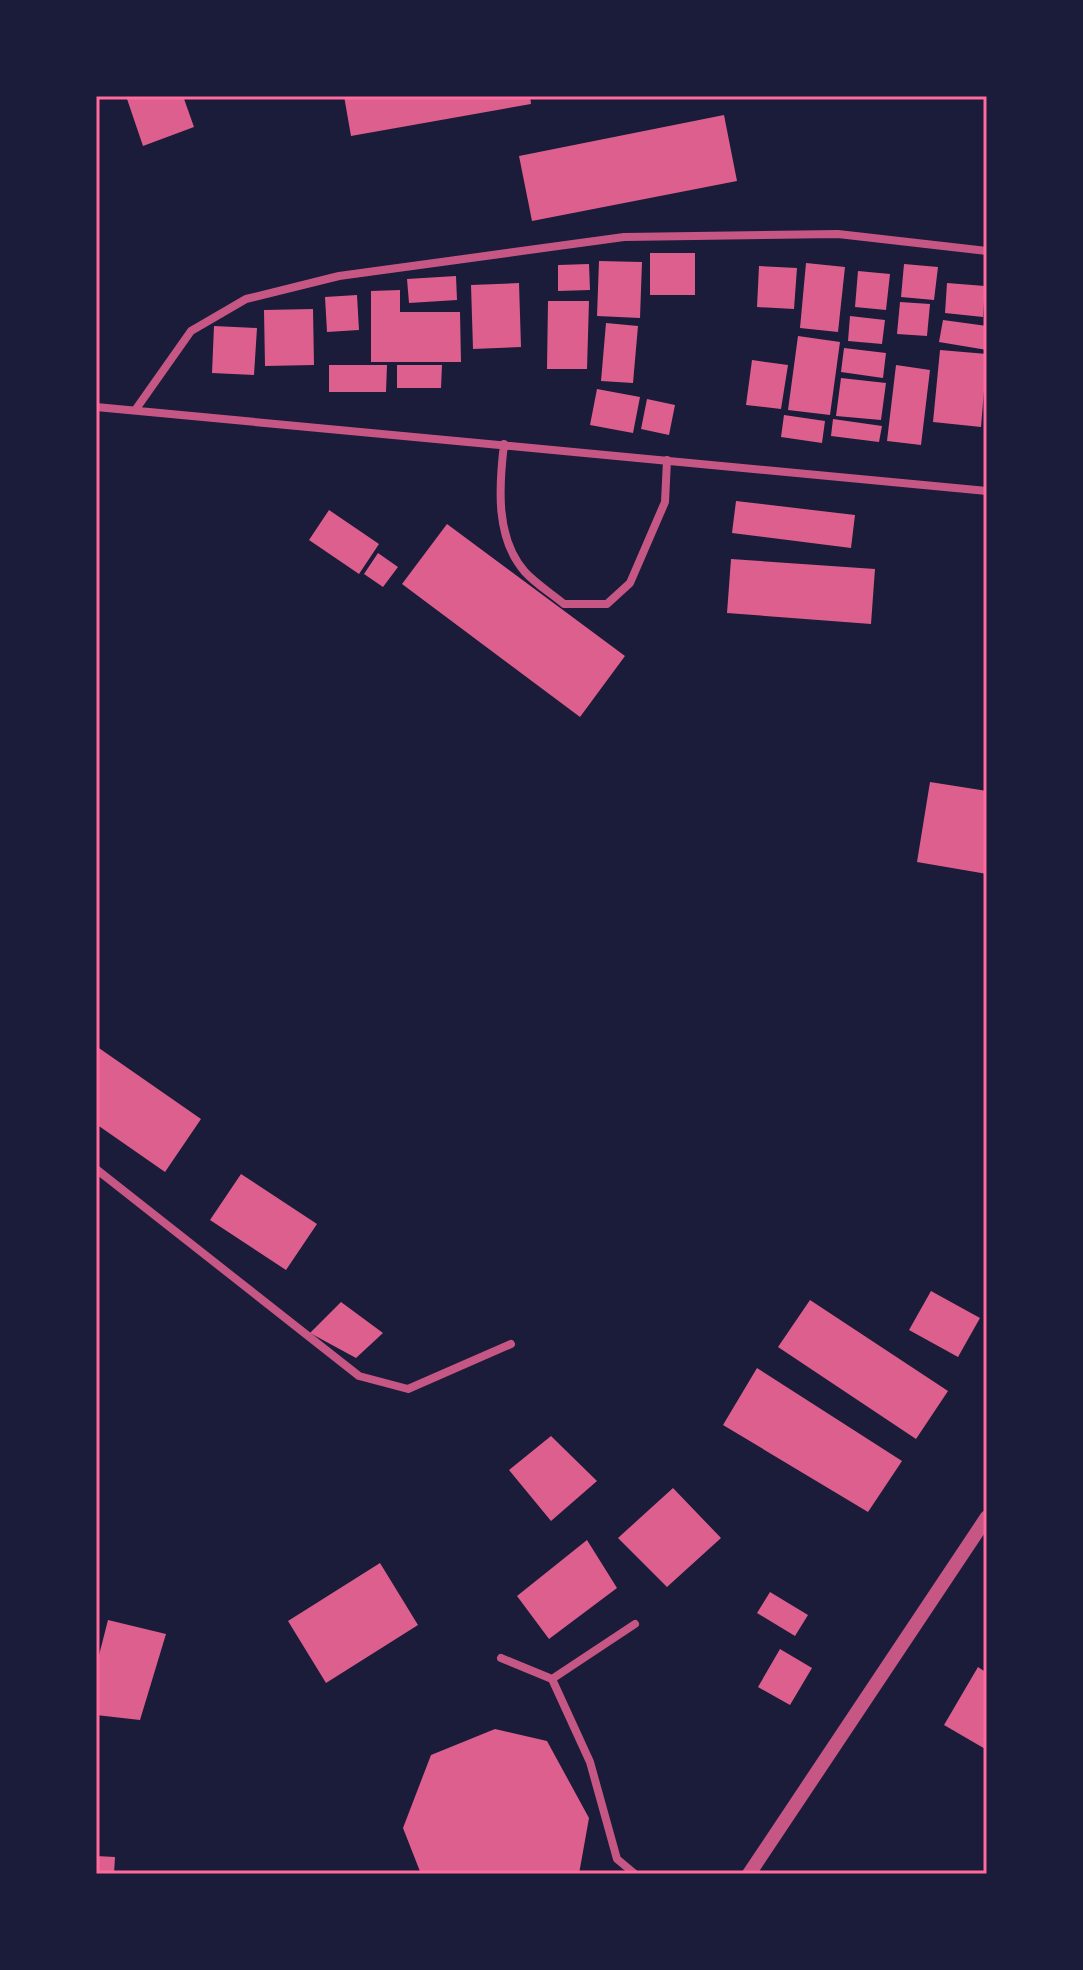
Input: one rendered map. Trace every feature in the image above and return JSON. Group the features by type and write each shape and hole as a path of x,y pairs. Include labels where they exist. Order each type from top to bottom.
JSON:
{"street":[{"path":"136,409 191,331 246,299 339,276 624,237 838,234 987,251"},
{"path":"96,407 987,491"},
{"path":"504,444 500,478 503,532 524,571 564,604 607,604 630,583 665,502 667,460"},
{"path":"96,1169 359,1376 408,1389 511,1344"},
{"path":"749,1874 987,1517"},
{"path":"552,1679 635,1624"},
{"path":"501,1658 552,1679 590,1762 617,1859 635,1874"}],"building":[{"path":"126,96 183,96 194,127 143,146"},
{"path":"344,96 530,96 531,104 351,136"},
{"path":"724,115 737,181 532,221 519,156"},
{"path":"650,253 695,253 695,295 650,295"},
{"path":"599,261 642,262 640,318 597,316"},
{"path":"806,263 845,267 838,332 800,328"},
{"path":"589,264 590,290 558,291 558,265"},
{"path":"904,264 938,267 934,300 901,297"},
{"path":"759,266 797,268 794,309 757,307"},
{"path":"858,271 890,274 886,310 855,307"},
{"path":"456,276 457,300 409,303 407,279"},
{"path":"519,283 521,347 473,349 471,285"},
{"path":"947,283 985,286 983,317 945,313"},
{"path":"400,290 400,312 460,312 461,362 371,362 371,291"},
{"path":"357,295 359,330 327,332 325,297"},
{"path":"548,301 589,301 587,369 547,369"},
{"path":"900,302 930,304 927,336 897,334"},
{"path":"313,309 314,365 265,366 264,310"},
{"path":"850,316 885,320 882,344 848,341"},
{"path":"943,320 987,326 987,350 939,342"},
{"path":"606,323 638,326 633,383 601,381"},
{"path":"214,326 257,328 254,375 212,373"},
{"path":"798,336 840,342 830,415 788,410"},
{"path":"844,348 886,353 883,378 841,372"},
{"path":"940,350 987,354 981,427 933,422"},
{"path":"752,360 788,365 781,409 746,405"},
{"path":"329,365 387,365 386,392 329,392"},
{"path":"397,365 442,365 441,388 397,388"},
{"path":"896,365 930,370 921,445 887,441"},
{"path":"841,378 886,383 881,420 836,416"},
{"path":"597,389 640,397 633,433 590,425"},
{"path":"647,399 675,405 669,435 641,429"},
{"path":"784,415 825,421 822,443 781,437"},
{"path":"833,419 882,426 879,442 831,436"},
{"path":"736,501 855,515 851,548 732,533"},
{"path":"329,510 379,544 359,574 309,540"},
{"path":"447,524 625,656 580,717 402,584"},
{"path":"378,553 398,567 383,587 364,574"},
{"path":"731,559 875,569 871,624 727,613"},
{"path":"930,782 987,791 987,874 917,862"},
{"path":"96,1046 201,1119 165,1172 96,1124"},
{"path":"241,1174 317,1224 286,1270 210,1220"},
{"path":"931,1291 980,1318 958,1357 909,1330"},
{"path":"810,1300 948,1391 916,1439 778,1347"},
{"path":"341,1302 383,1333 356,1358 310,1333"},
{"path":"757,1368 902,1461 868,1512 723,1425"},
{"path":"551,1436 597,1481 551,1521 509,1470"},
{"path":"673,1488 721,1538 667,1587 618,1538"},
{"path":"587,1540 617,1588 549,1639 517,1596"},
{"path":"380,1563 418,1625 326,1683 288,1621"},
{"path":"770,1592 808,1615 795,1636 757,1613"},
{"path":"108,1620 166,1634 140,1720 96,1715 96,1667"},
{"path":"780,1649 812,1668 790,1705 758,1687"},
{"path":"978,1667 987,1673 987,1750 944,1725"},
{"path":"495,1729 547,1741 589,1818 579,1874 421,1874 403,1828 431,1755"},
{"path":"96,1856 115,1857 114,1874 96,1874"}]}
